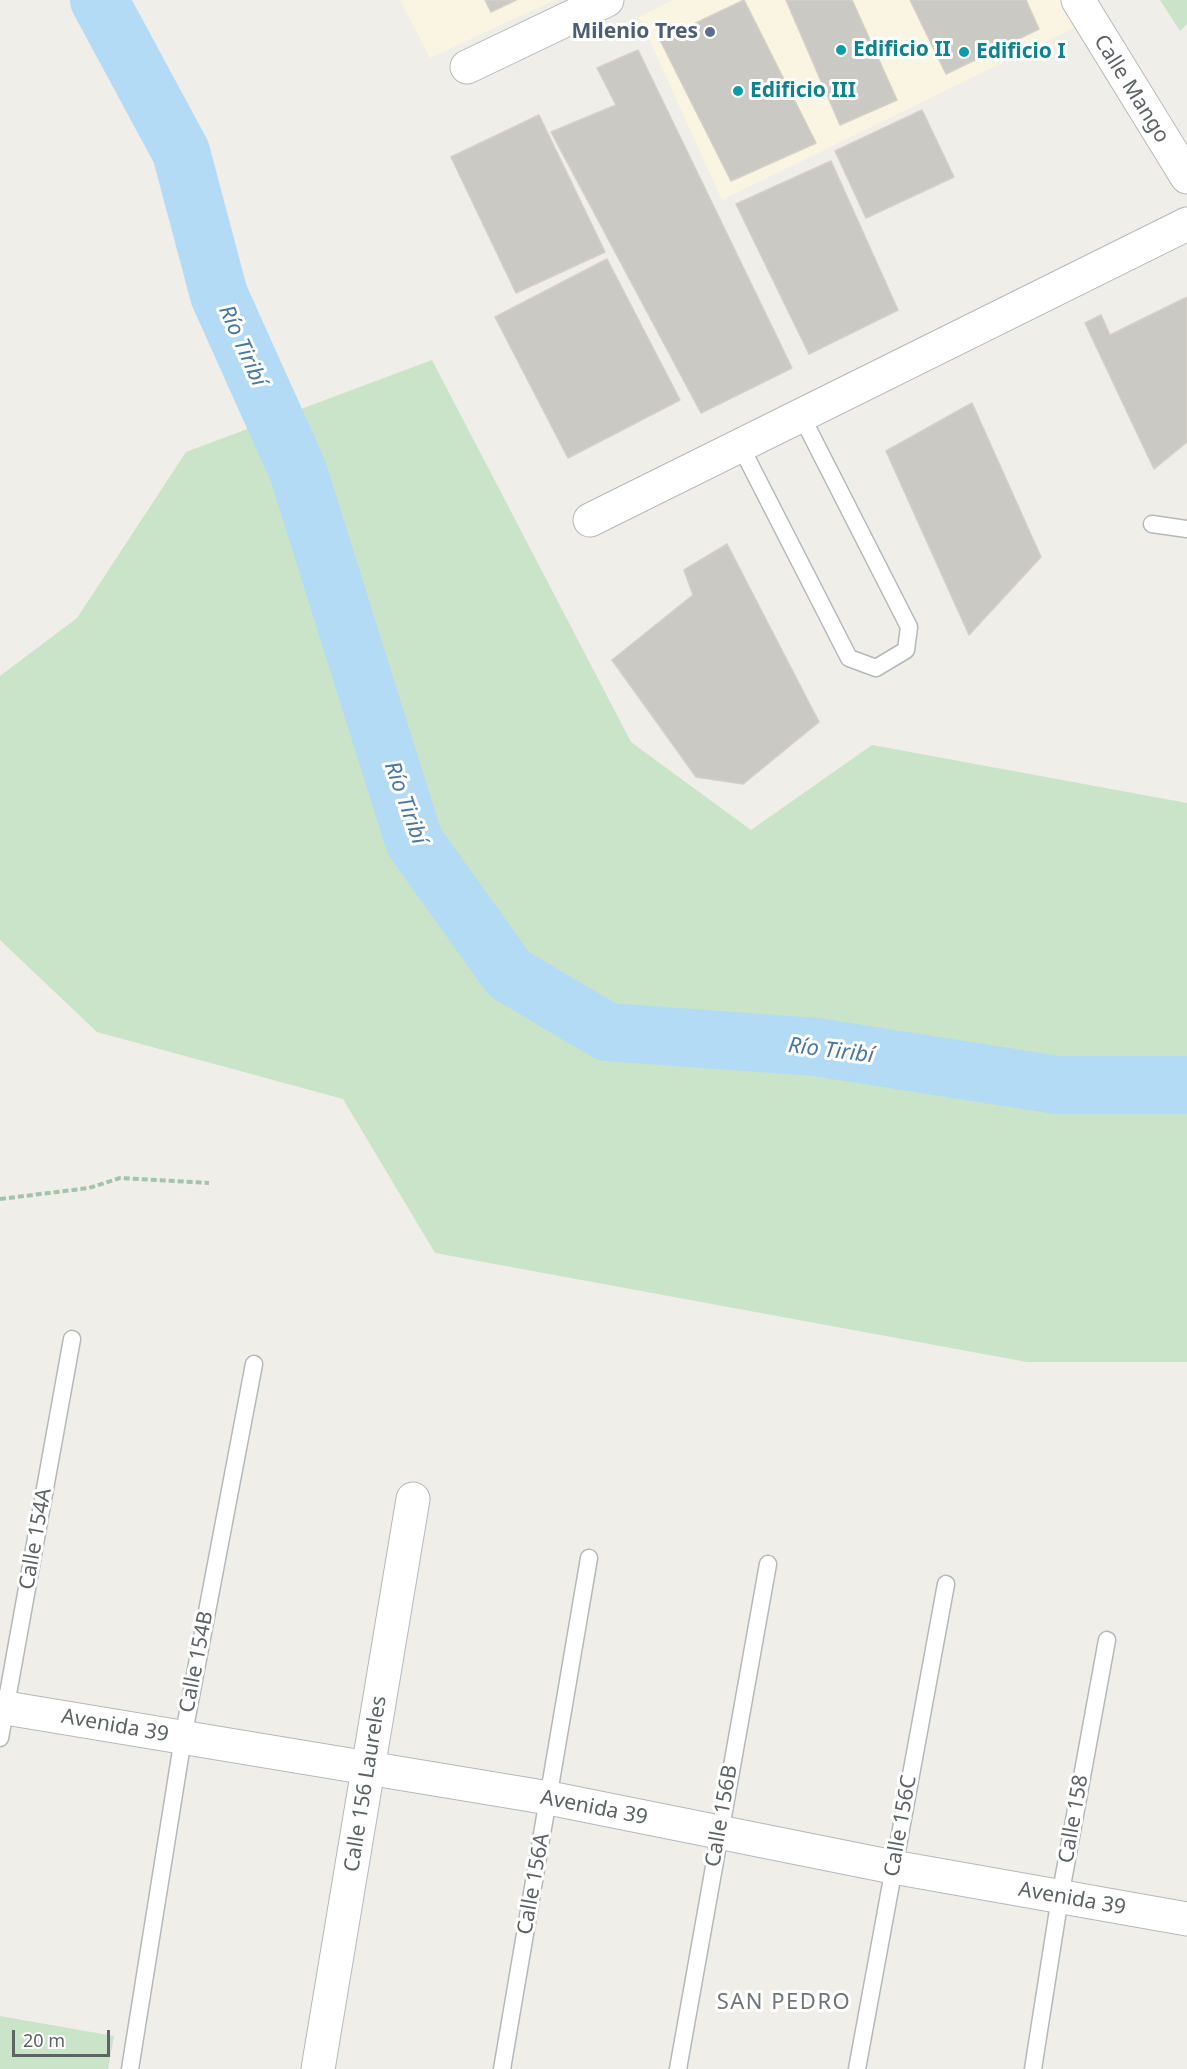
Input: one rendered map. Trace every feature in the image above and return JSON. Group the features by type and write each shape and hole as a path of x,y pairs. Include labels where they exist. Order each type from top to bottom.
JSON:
{"street":[{"path":"467,67 607,0"},
{"name":"Calle Mango","path":"1078,0 1187,177"},
{"path":"590,520 1187,224"},
{"name":"Calle 156 Laureles","path":"318,2069 413,1499"},
{"name":"Avenida 39","path":"2,1718 183,1738 369,1767 549,1798 893,1867 1187,1919"}],"lane":[{"path":"740,445 849,658 876,668 906,650 909,627 801,415"},
{"path":"1152,524 1187,529"},
{"name":"Calle 154A","path":"2,1718 72,1339"},
{"name":"Calle 154B","path":"130,2069 183,1738 254,1364"},
{"name":"Calle 156A","path":"502,2069 589,1558"},
{"name":"Calle 156B","path":"678,2069 768,1564"},
{"name":"Calle 156C","path":"857,2069 946,1584"},
{"name":"Calle 158","path":"1033,2069 1060,1897 1107,1640"}],"path":[{"path":"0,1198 89,1188 120,1178 209,1183"}],"shaded area":[{"path":"400,0 555,0 430,58"},
{"path":"672,0 1078,0 1088,21 722,200 639,17"}],"green space":[{"path":"1160,0 1187,0 1187,24 1180,31"},
{"path":"432,360 631,742 751,830 872,745 1187,803 1187,1362 1027,1362 435,1253 343,1099 97,1032 0,940 0,676 77,618 186,452"},
{"path":"0,2016 114,2036 108,2069 0,2069"}],"building":[{"path":"485,0 516,0 491,12"},
{"name":"Edificio III","path":"744,0 816,143 731,181 660,40"},
{"name":"Edificio II","path":"786,0 852,0 897,100 840,125"},
{"name":"Edificio I","path":"910,0 1026,0 1039,29 946,74"},
{"path":"638,50 792,368 701,413 551,132 616,105 597,68"},
{"path":"922,110 954,177 866,218 835,151"},
{"path":"539,115 605,252 516,293 451,157"},
{"path":"831,161 898,310 809,354 736,204"},
{"path":"607,259 680,400 568,458 495,317"},
{"path":"1187,297 1187,442 1154,469 1085,323 1101,315 1110,335"},
{"path":"972,403 1041,557 969,635 886,451"},
{"path":"727,544 819,722 743,784 696,777 612,660 693,595 684,570"}],"waterway":[{"name":"Río Tiribí","path":"99,0 181,152 219,295 298,471 414,841 509,974 607,1032 816,1047 1057,1085 1187,1085"}],"place":[{"name":"Milenio Tres","path":"710,32"},
{"name":"Edificio II","path":"841,50"},
{"name":"Edificio I","path":"964,52"},
{"name":"Edificio III","path":"738,91"}],"district":[{"name":"SAN PEDRO","path":"784,2003"}]}
